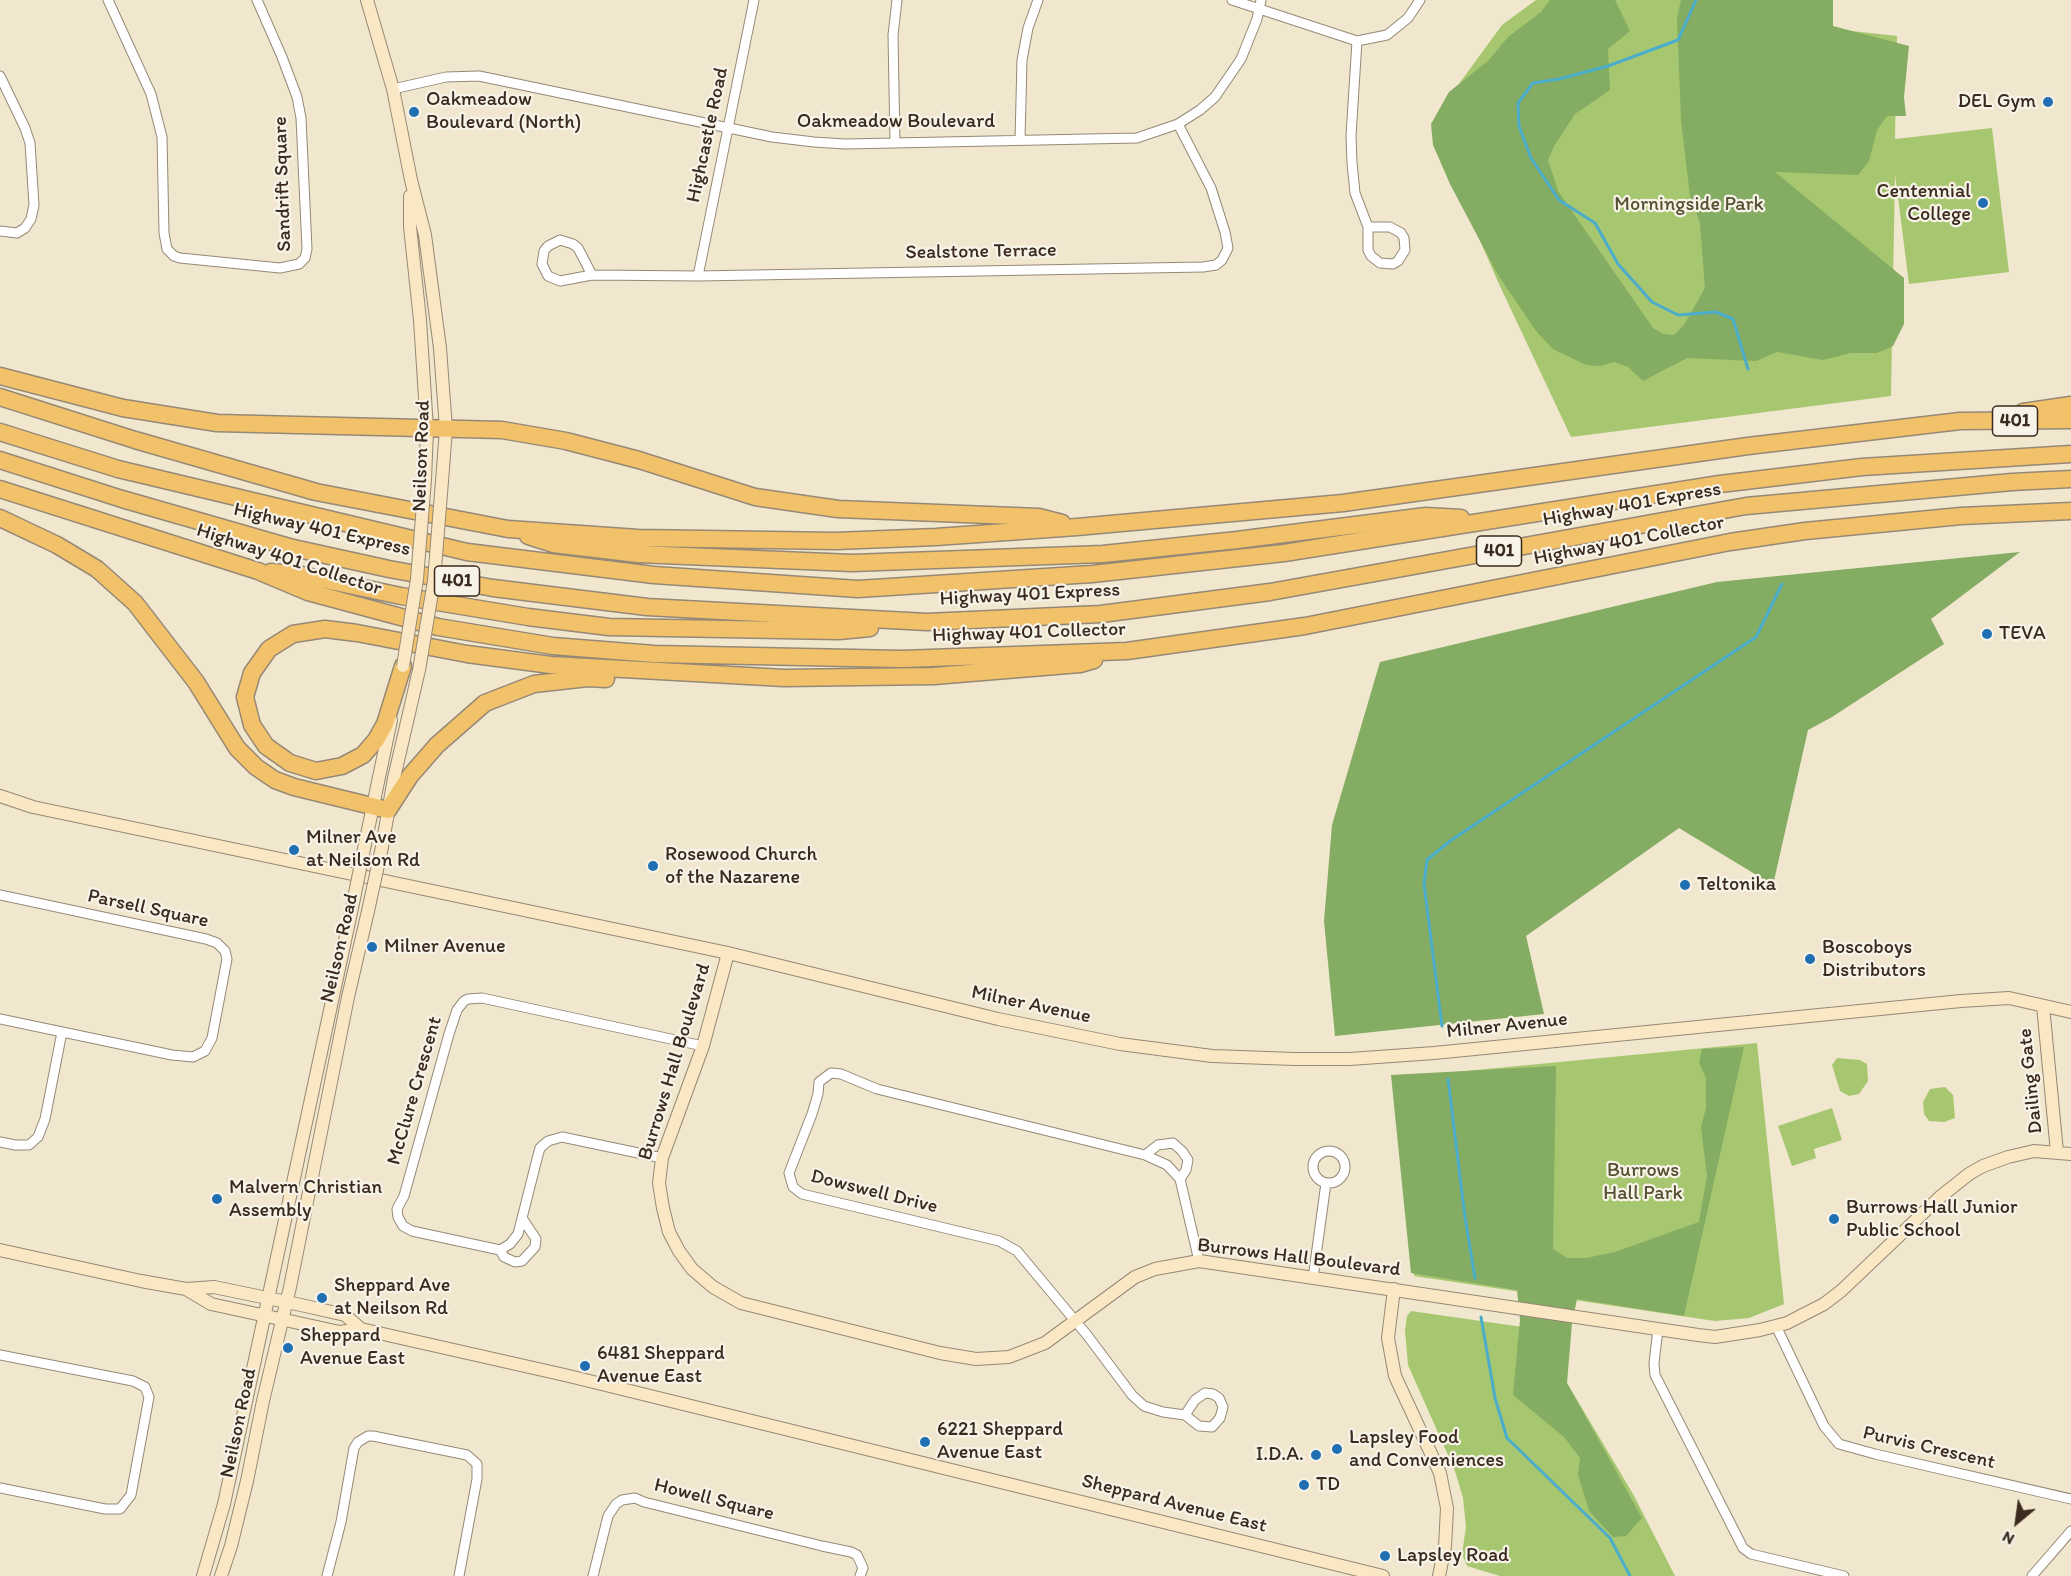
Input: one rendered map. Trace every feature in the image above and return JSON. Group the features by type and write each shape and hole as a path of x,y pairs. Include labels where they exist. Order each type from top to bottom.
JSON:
{"highway":[{"path":"0,376 123,408 218,423 502,430 566,441 639,460 755,497 838,508 1039,517 1077,527"},
{"name":"401","path":"0,397 135,440 316,492 508,529 638,538 836,541 936,537 1077,527 1343,503 1748,446 1960,421 2071,420"},
{"path":"1960,421 2071,405"},
{"name":"Highway 401 Express","path":"0,432 118,469 467,552 654,575 858,589 1104,573 1284,553 1720,484 1851,468 2071,454"},
{"name":"Highway 401 Express","path":"0,460 122,499 289,547 389,569 494,588 647,607 927,622 1101,614 1270,592 1746,506 2012,482 2071,479"},
{"name":"Highway 401 Collector","path":"0,489 258,571 308,592 438,627 564,647 654,654 902,659 1127,651 1305,626 1730,542 1805,531 1961,516 2071,511"},
{"path":"508,529 553,544 638,554 852,563 1102,554 1237,540 1426,516 1494,520"},
{"path":"0,518 57,545 97,568 135,603 196,682 237,748 256,767 275,780 380,808 437,745 485,703 534,684 588,678 761,685 784,678"},
{"path":"258,571 297,574 401,596 528,617 609,627 839,631 927,622"},
{"path":"411,668 376,740 363,755 342,766 316,771 290,763 266,746 252,725 245,697 252,674 269,649 293,634 325,629 467,654 551,665 784,678 934,676 1080,664 1127,651"}],"main road":[{"name":"Neilson Road","path":"203,1576 224,1504 365,843 380,808 411,668 434,581 446,429 440,348 425,235 411,180 393,89 367,0"},
{"name":"Neilson Road","path":"411,180 410,227 420,320 427,429 426,480 411,668"},
{"name":"Milner Avenue","path":"0,796 33,807 728,953 998,1019 1120,1044 1239,1058 1350,1059 1434,1053 2009,998 2071,1012"},
{"name":"Neilson Road","path":"221,1576 247,1481 315,1164 348,997 382,847 380,808"},
{"name":"Burrows Hall Boulevard","path":"728,953 703,1046 662,1158 659,1183 669,1232 692,1269 713,1287 741,1303 940,1353 976,1359 1010,1357 1045,1343 1135,1277 1155,1269 1199,1261 1715,1337 1776,1326 1812,1312 1841,1291 1940,1197 1969,1174 2008,1157 2034,1151 2071,1154"},
{"name":"Dailing Gate","path":"2043,1006 2057,1152"},
{"path":"297,1161 315,1164"},
{"name":"Sheppard Avenue East","path":"0,1250 186,1289 214,1287 286,1302 345,1315 361,1329"},
{"name":"Sheppard Avenue East","path":"186,1289 211,1304 340,1332 361,1329 569,1376 1383,1576"},
{"path":"1394,1289 1388,1338 1395,1376 1440,1473 1447,1508 1445,1547 1439,1576"}],"street":[{"name":"Sandrift Square","path":"108,0 151,94 162,137 164,233 167,249 180,258 280,268 299,264 305,258 307,249 301,118 297,97 279,48 257,0"},
{"name":"Highcastle Road","path":"698,276 754,0"},
{"path":"895,143 893,35 897,0"},
{"path":"1020,140 1022,60 1028,28 1038,0"},
{"path":"1232,0 1261,4 1357,40 1387,35 1408,18 1420,0"},
{"name":"Oakmeadow Boulevard","path":"393,89 456,76 479,76 772,137 814,142 845,144 1137,138 1178,124 1208,104 1231,76 1249,41 1261,4"},
{"path":"1357,40 1351,136 1355,194 1368,227 1368,250 1371,256 1380,264 1393,264 1398,261 1406,244 1401,233 1390,227 1368,227"},
{"path":"0,76 30,143 34,205 31,219 25,228 17,233 0,231"},
{"name":"Sealstone Terrace","path":"592,274 578,248 573,244 560,240 548,246 544,251 542,264 544,270 554,279 567,280 592,274 698,276 1216,265 1222,260 1228,248 1225,232 1211,188 1178,124"},
{"name":"Parsell Square","path":"0,895 206,939 217,943 225,951 227,963 212,1038 202,1054 185,1058 0,1019"},
{"name":"McClure Crescent","path":"522,1218 537,1239 536,1247 522,1260 515,1262 504,1257 500,1250 412,1231 403,1226 398,1217 397,1209 404,1196 449,1034 460,1004 468,999 482,998 703,1046"},
{"path":"0,1142 15,1145 29,1144 38,1137 45,1119 62,1032"},
{"name":"Dowswell Drive","path":"1076,1321 1017,1251 999,1241 802,1194 793,1187 789,1173 812,1114 819,1082 831,1073 841,1074 877,1089 1145,1155 1167,1165 1180,1179"},
{"path":"500,1250 510,1244 518,1234 540,1148 552,1139 570,1139 662,1158"},
{"path":"1145,1155 1158,1145 1173,1143 1188,1160 1186,1170 1180,1179 1199,1261"},
{"path":"1313,1278 1326,1183"},
{"path":"1076,1321 1132,1395 1144,1407 1185,1415"},
{"name":"Purvis Crescent","path":"1776,1326 1824,1425 1839,1444 2071,1499"},
{"path":"1658,1329 1654,1363 1656,1376 1743,1548 1750,1554 1844,1576"},
{"path":"0,1354 134,1381 145,1387 149,1397 130,1495 120,1509 105,1509 0,1488"},
{"path":"327,1576 341,1522 354,1448 358,1442 368,1436 373,1436 467,1455 477,1464 477,1479 459,1576"},
{"name":"Howell Square","path":"593,1576 608,1515 622,1500 635,1498 851,1552 857,1555 863,1568 860,1576"},
{"path":"2032,1576 2071,1531"}],"green space":[{"name":"Morningside Park","path":"1536,0 1827,0 1824,28 1897,36 1895,139 1992,128 2009,272 1909,284 1895,174 1891,396 1571,437 1499,284 1449,170 1445,103 1502,25"},
{"name":"Morningside Park","path":"1550,0 1615,0 1630,31 1608,49 1610,90 1575,114 1554,146 1548,160 1558,191 1653,328 1663,334 1674,335 1684,325 1705,288 1700,223 1690,196 1681,120 1677,18 1681,0 1833,0 1833,26 1909,46 1904,97 1906,116 1887,116 1877,130 1869,161 1858,175 1775,172 1904,278 1904,324 1893,346 1877,353 1851,353 1823,360 1777,352 1756,361 1687,358 1643,381 1628,367 1614,362 1600,366 1586,365 1553,349 1536,331 1498,275 1450,184 1433,145 1431,124 1449,92 1488,61 1508,37 1541,12"},
{"path":"2020,552 1931,619 1944,644 1832,717 1808,730 1773,885 1679,828 1526,936 1544,1014 1335,1036 1324,921 1332,825 1380,662 1717,582"},
{"name":"Burrows Hall Park","path":"1757,1043 1784,1304 1749,1318 1715,1321 1414,1276 1411,1130 1435,1074"},
{"path":"1744,1047 1684,1316 1577,1299 1572,1323 1567,1383 1642,1518 1626,1536 1613,1537 1589,1511 1578,1475 1580,1458 1564,1437 1513,1395 1520,1320 1517,1290 1411,1273 1391,1075 1556,1066 1553,1249 1567,1258 1586,1258 1615,1252 1699,1222 1707,1176 1701,1127 1706,1108 1706,1078 1699,1062 1702,1049"},
{"path":"1837,1058 1860,1060 1867,1064 1868,1081 1859,1094 1849,1096 1840,1091 1832,1065"},
{"path":"1945,1087 1953,1095 1955,1118 1944,1122 1929,1121 1924,1114 1923,1102 1930,1089"},
{"path":"1832,1108 1842,1140 1814,1149 1816,1158 1792,1166 1778,1126"},
{"path":"1411,1311 1544,1330 1567,1383 1633,1494 1675,1576 1500,1576 1467,1566 1462,1554 1466,1527 1463,1498 1455,1471 1408,1365 1405,1330 1407,1316"}],"waterway":[{"path":"1696,0 1678,40 1608,66 1559,79 1533,83 1518,103 1519,126 1531,158 1559,200 1595,223 1618,264 1652,302 1678,315 1716,312 1733,319 1748,369"},
{"path":"1442,1026 1424,884 1427,860 1450,841 1756,637 1782,584"},
{"path":"1448,1079 1475,1278"},
{"path":"1481,1317 1495,1398 1507,1438 1610,1538 1630,1576"}],"place":[{"name":"DEL Gym","path":"2048,102"},
{"name":"Oakmeadow Boulevard (North)","path":"414,112"},
{"name":"Centennial College","path":"1983,203"},
{"name":"TEVA","path":"1987,634"},
{"name":"Milner Ave at Neilson Rd","path":"294,850"},
{"name":"Rosewood Church of the Nazarene","path":"653,866"},
{"name":"Teltonika","path":"1685,885"},
{"name":"Milner Avenue","path":"372,947"},
{"name":"Boscoboys Distributors","path":"1810,959"},
{"name":"Malvern Christian Assembly","path":"217,1199"},
{"name":"Burrows Hall Junior Public School","path":"1834,1219"},
{"name":"Sheppard Ave at Neilson Rd","path":"322,1298"},
{"name":"Sheppard Avenue East","path":"288,1348"},
{"name":"6481 Sheppard Avenue East","path":"585,1366"},
{"name":"6221 Sheppard Avenue East","path":"925,1442"},
{"name":"Lapsley Food and Conveniences","path":"1337,1449"},
{"name":"I.D.A.","path":"1316,1455"},
{"name":"TD","path":"1304,1485"},
{"name":"Lapsley Road","path":"1385,1556"}]}
